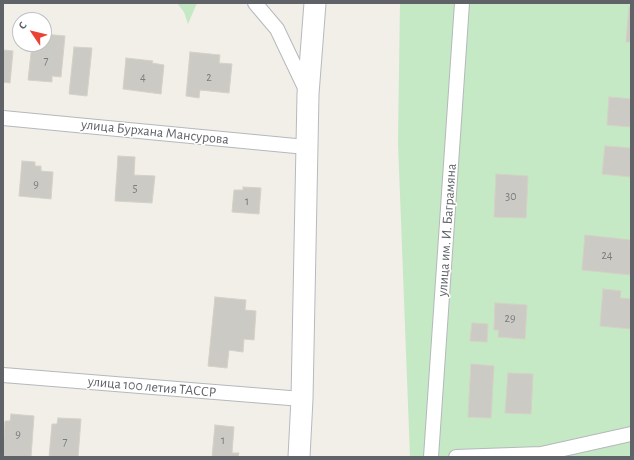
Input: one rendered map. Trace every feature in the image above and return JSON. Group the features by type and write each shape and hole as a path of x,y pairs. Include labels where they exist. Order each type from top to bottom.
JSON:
{"street":[{"path":"255,3 277,29 308,94"},
{"path":"299,457 302,399 306,147 308,94 316,3"},
{"name":"улица им. И. Баграмяна","path":"431,457 462,3"},
{"name":"улица Бурхана Мансурова","path":"3,118 306,147"},
{"name":"улица 100 летия ТАССР","path":"3,375 302,399"},
{"path":"456,457 541,454 631,434"}],"green space":[{"path":"177,3 197,3 188,24 184,12"},
{"path":"400,3 631,3 631,457 410,457 398,142"}],"building":[{"path":"629,7 631,8 631,42 626,42"},
{"path":"52,35 65,36 61,77 52,76 52,82 28,80 31,52 52,52"},
{"path":"74,47 92,48 87,96 69,94"},
{"path":"3,50 12,51 10,83 3,82"},
{"path":"190,52 220,55 219,63 232,64 229,93 200,90 199,98 186,96"},
{"path":"126,58 153,61 152,63 164,65 161,94 123,89"},
{"path":"609,97 631,99 631,127 607,125"},
{"path":"605,146 631,148 631,177 602,174"},
{"path":"118,156 135,157 134,175 155,176 152,203 115,201"},
{"path":"22,161 35,162 35,166 41,166 41,171 53,172 51,199 19,196"},
{"path":"496,174 528,176 526,218 494,217"},
{"path":"243,187 261,188 259,214 232,212 234,190 243,190"},
{"path":"585,235 631,240 631,275 582,270"},
{"path":"603,289 621,291 620,298 631,299 631,329 600,326"},
{"path":"215,297 246,300 245,310 256,311 254,340 244,339 243,352 229,350 227,368 208,366"},
{"path":"495,303 527,305 525,339 498,337 499,330 494,330"},
{"path":"472,323 488,324 487,342 470,341"},
{"path":"471,364 494,366 491,418 468,417"},
{"path":"508,373 533,374 531,414 505,413"},
{"path":"11,414 34,416 31,457 3,456 5,421 10,421"},
{"path":"58,418 81,419 78,457 49,457 52,424 57,424"},
{"path":"215,425 234,427 232,453 239,453 238,457 212,457"}]}
